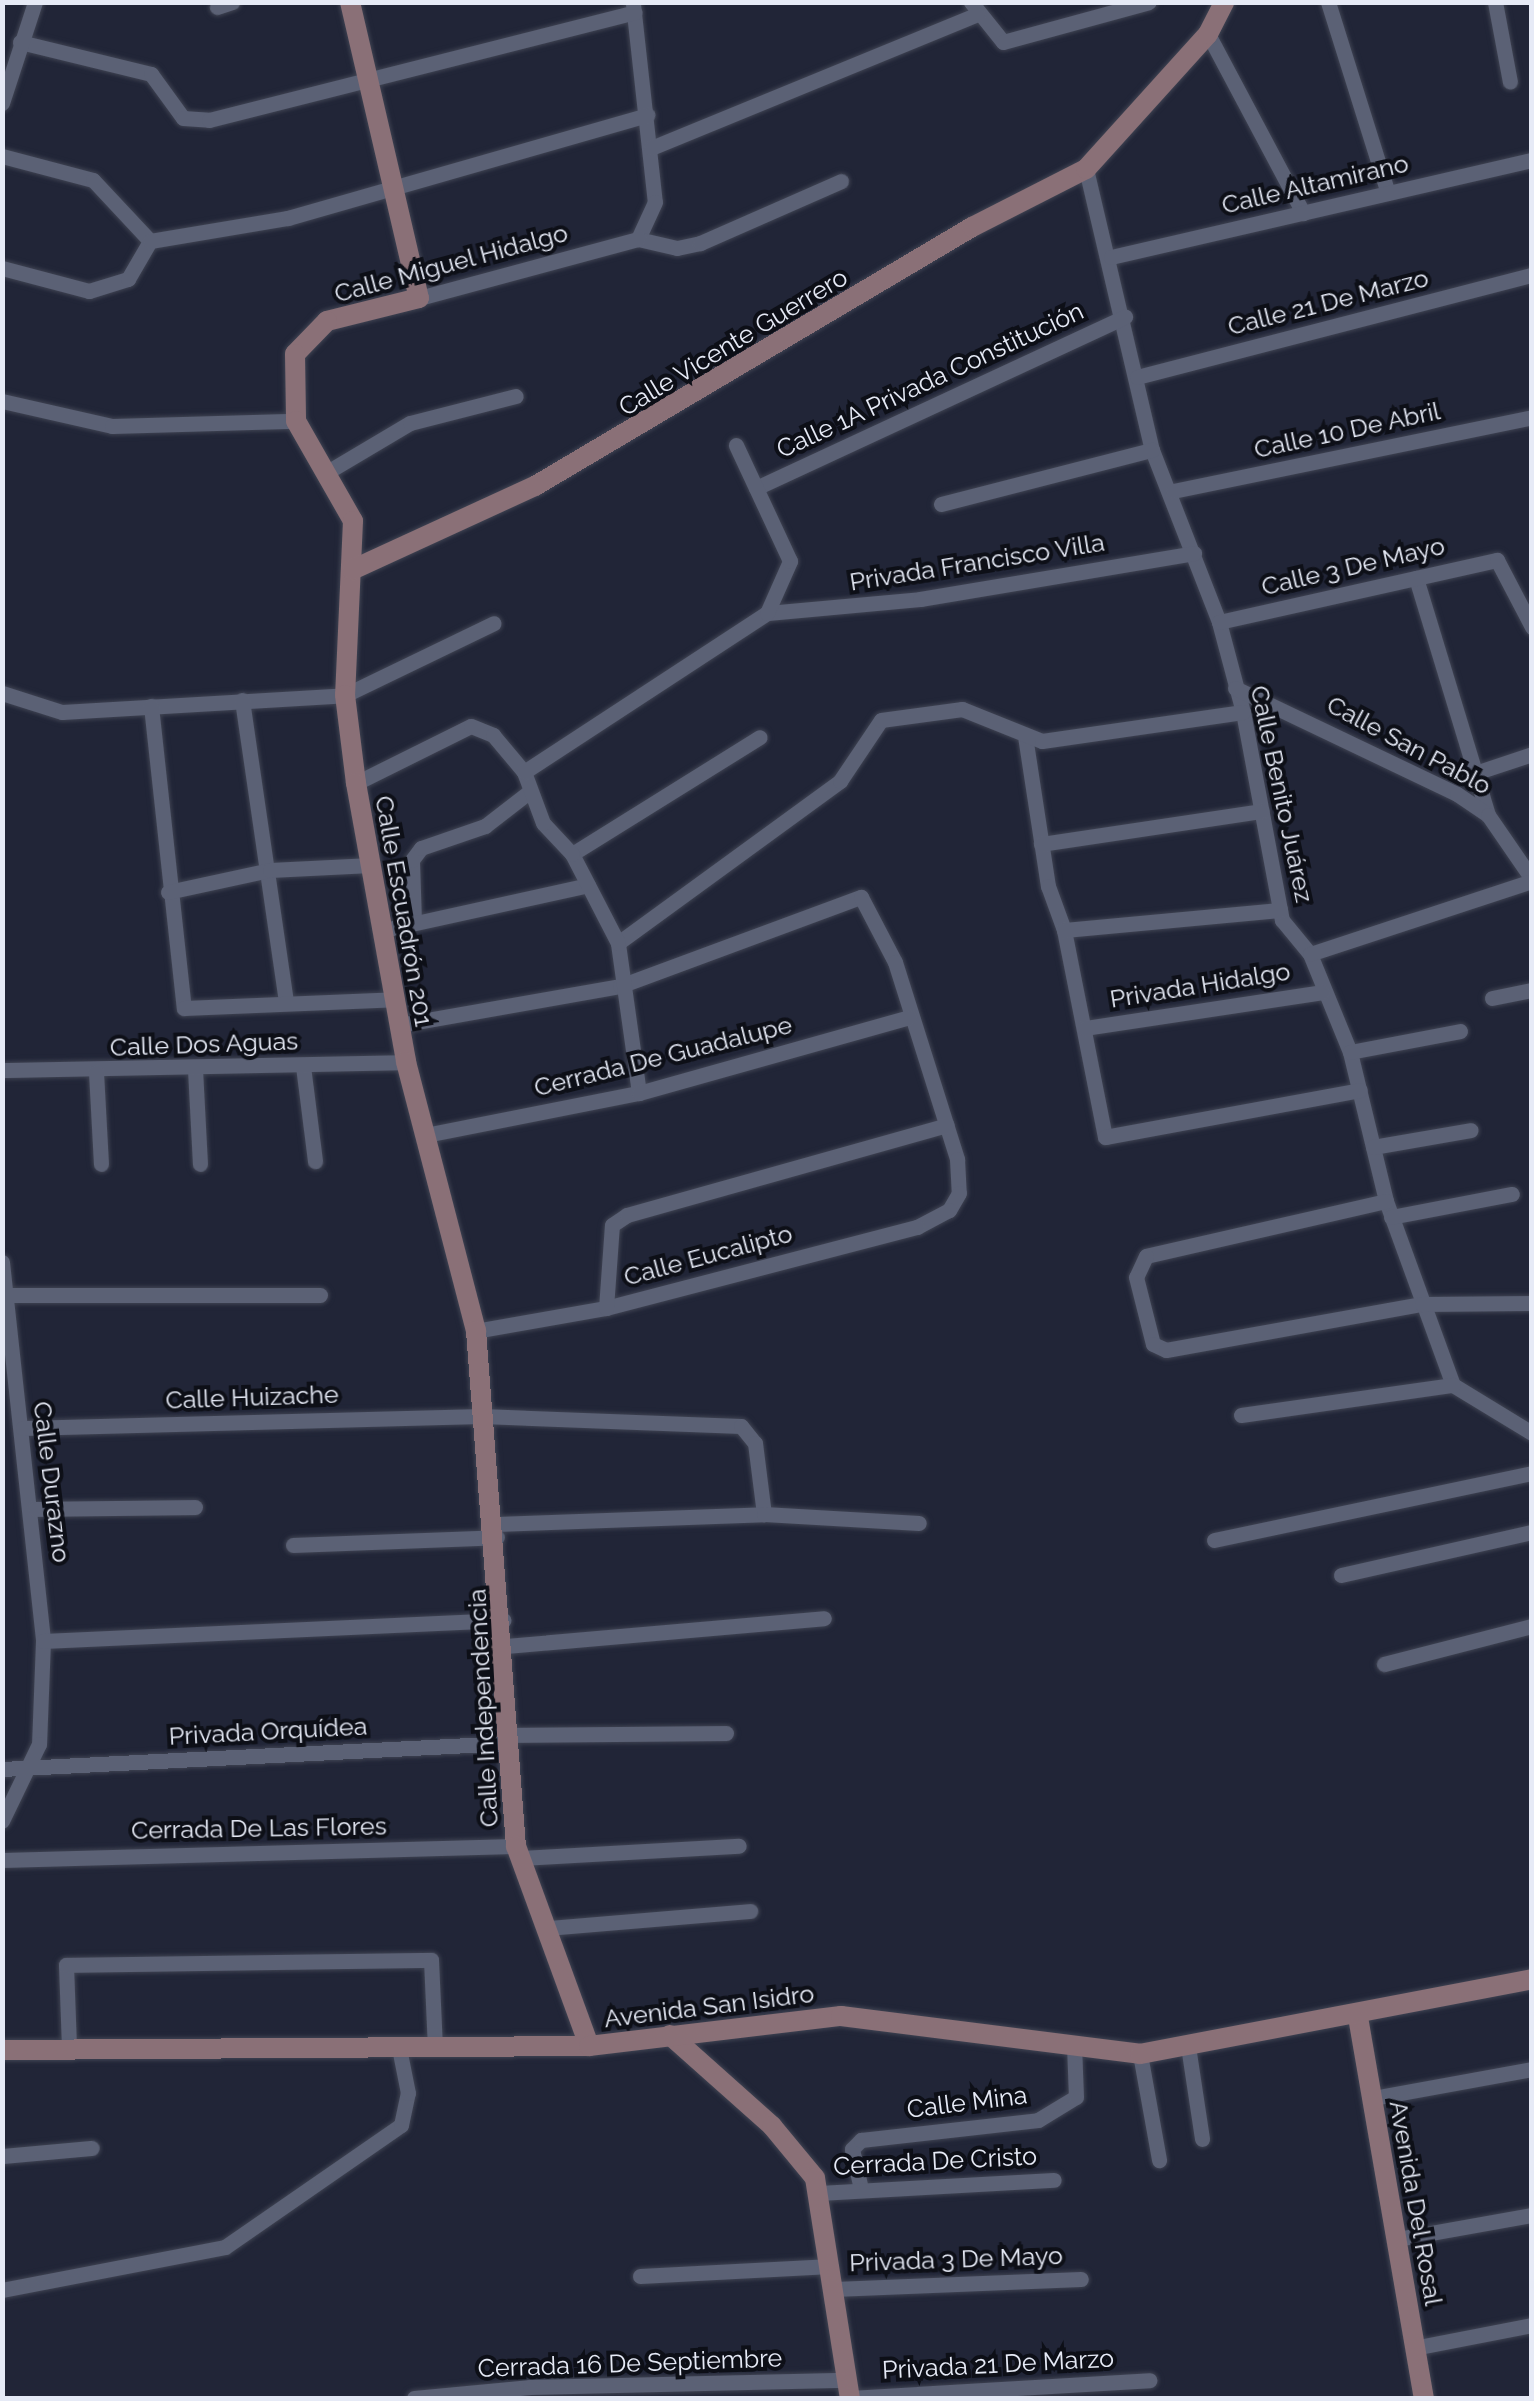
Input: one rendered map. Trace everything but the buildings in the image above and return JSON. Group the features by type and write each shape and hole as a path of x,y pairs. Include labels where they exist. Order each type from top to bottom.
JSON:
{"street":[{"path":"2,103 35,2"},
{"path":"350,2 419,298"},
{"path":"651,148 974,8 1003,42 1114,7 1149,2"},
{"name":"Calle Vicente Guerrero","path":"352,570 535,486 972,227 1086,169 1208,34 1224,2"},
{"path":"1328,2 1388,193"},
{"path":"1496,2 1510,82"},
{"path":"20,42 151,74 183,118 209,120 368,82 634,7 656,202 638,239 676,248 700,243 841,181"},
{"path":"1208,34 1303,212"},
{"path":"150,241 288,218 648,115"},
{"path":"2,156 93,180 150,241"},
{"name":"Calle Altamirano","path":"1111,257 1532,160"},
{"name":"Calle Benito Juárez","path":"1086,169 1111,257 1152,450 1173,491 1219,622 1243,712 1280,910 1310,954 1322,992 1350,1052 1388,1210 1453,1385"},
{"name":"Calle Miguel Hidalgo","path":"296,422 295,354 327,321 638,239"},
{"path":"2,268 89,292 128,279 150,241"},
{"name":"Calle 21 De Marzo","path":"1137,376 1532,275"},
{"name":"Calle 1A Privada Constitución","path":"756,488 1125,317"},
{"path":"329,471 410,423 516,396"},
{"path":"2,401 112,426 296,422"},
{"name":"Calle 10 De Abril","path":"1173,491 1532,418"},
{"name":"Calle Escuadrón 201","path":"296,422 329,471 353,521 345,695 356,783 406,1062 476,1332 482,1416"},
{"path":"524,772 767,613 790,561 736,445"},
{"path":"941,504 1152,450"},
{"name":"Privada Francisco Villa","path":"767,613 920,599 1194,553"},
{"name":"Calle 3 De Mayo","path":"1219,622 1497,560 1532,626"},
{"path":"1416,578 1488,815"},
{"path":"2,693 62,712 345,695 494,623"},
{"name":"Calle San Pablo","path":"1235,688 1488,815 1532,880"},
{"path":"242,700 270,870 286,1003"},
{"path":"151,706 170,841 168,892 184,1008 395,1000"},
{"path":"618,944 840,781 881,720 962,709 1042,742 1243,712"},
{"path":"356,783 471,726 493,735 524,772 543,823 572,854 618,944 620,986 639,1093"},
{"path":"1025,736 1042,844 1084,1028 1100,1131 1113,1140 1360,1090"},
{"path":"572,854 760,737"},
{"path":"1476,773 1532,754"},
{"path":"414,921 412,860 421,848 485,826 529,792"},
{"path":"1042,844 1262,812"},
{"path":"168,892 270,870 371,866"},
{"path":"1310,954 1532,880"},
{"path":"384,930 588,885"},
{"path":"399,1025 620,986 861,897 895,962 946,1125 627,1214 612,1226 606,1308"},
{"path":"1064,930 1280,910"},
{"path":"1492,998 1532,990"},
{"name":"Privada Hidalgo","path":"1084,1028 1322,992"},
{"name":"Cerrada De Guadalupe","path":"426,1135 639,1093 910,1017"},
{"path":"1350,1052 1460,1031"},
{"name":"Calle Dos Aguas","path":"2,1070 96,1072 406,1062"},
{"path":"303,1066 315,1162"},
{"path":"195,1069 200,1164"},
{"path":"96,1072 101,1164"},
{"name":"Calle Eucalipto","path":"476,1332 606,1308 916,1227 949,1210 959,1194 946,1125"},
{"path":"1373,1146 1471,1130"},
{"path":"1512,1194 1206,1236 1146,1256 1136,1277 1153,1344 1166,1350 1422,1304 1532,1303"},
{"name":"Calle Durazno","path":"2,1262 7,1373 23,1428 35,1509 44,1641 39,1744 30,1770 2,1820"},
{"path":"5,1295 320,1295"},
{"path":"1241,1415 1453,1385 1530,1431"},
{"name":"Calle Huizache","path":"23,1428 482,1416 741,1426 755,1443 764,1514"},
{"name":"Calle Independencia","path":"482,1416 504,1620 508,1739 519,1852 589,2046"},
{"path":"1214,1540 1532,1473"},
{"path":"35,1509 195,1507"},
{"path":"293,1545 764,1514 919,1523"},
{"path":"1342,1576 1532,1532"},
{"path":"506,1646 824,1618"},
{"path":"44,1641 504,1620"},
{"path":"1384,1664 1532,1626"},
{"name":"Privada Orquídea","path":"2,1769 508,1739 726,1734"},
{"name":"Cerrada De Las Flores","path":"2,1860 739,1846"},
{"path":"548,1928 750,1911"},
{"path":"69,2048 66,1965 432,1960 435,2048"},
{"name":"Avenida San Isidro","path":"2,2050 589,2046 841,2016 1140,2054 1358,2017 1532,1979"},
{"name":"Avenida Del Rosal","path":"1358,2017 1424,2398"},
{"path":"670,2035 804,2160 820,2193 849,2392"},
{"name":"Calle Mina","path":"860,2190 852,2149 862,2140 1038,2120 1076,2097 1074,2046"},
{"path":"1188,2046 1202,2139"},
{"path":"2,2290 225,2246 401,2125 408,2093 398,2048"},
{"path":"1140,2054 1159,2160"},
{"path":"1372,2098 1532,2069"},
{"path":"2,2156 92,2148"},
{"name":"Cerrada De Cristo","path":"820,2193 1054,2180"},
{"path":"1397,2239 1532,2215"},
{"path":"640,2276 831,2266"},
{"name":"Privada 3 De Mayo","path":"834,2288 1081,2280"},
{"path":"1414,2348 1532,2326"},
{"name":"Privada 21 De Marzo","path":"849,2392 1149,2380"},
{"name":"Cerrada 16 De Septiembre","path":"414,2398 530,2387 849,2392"}]}
